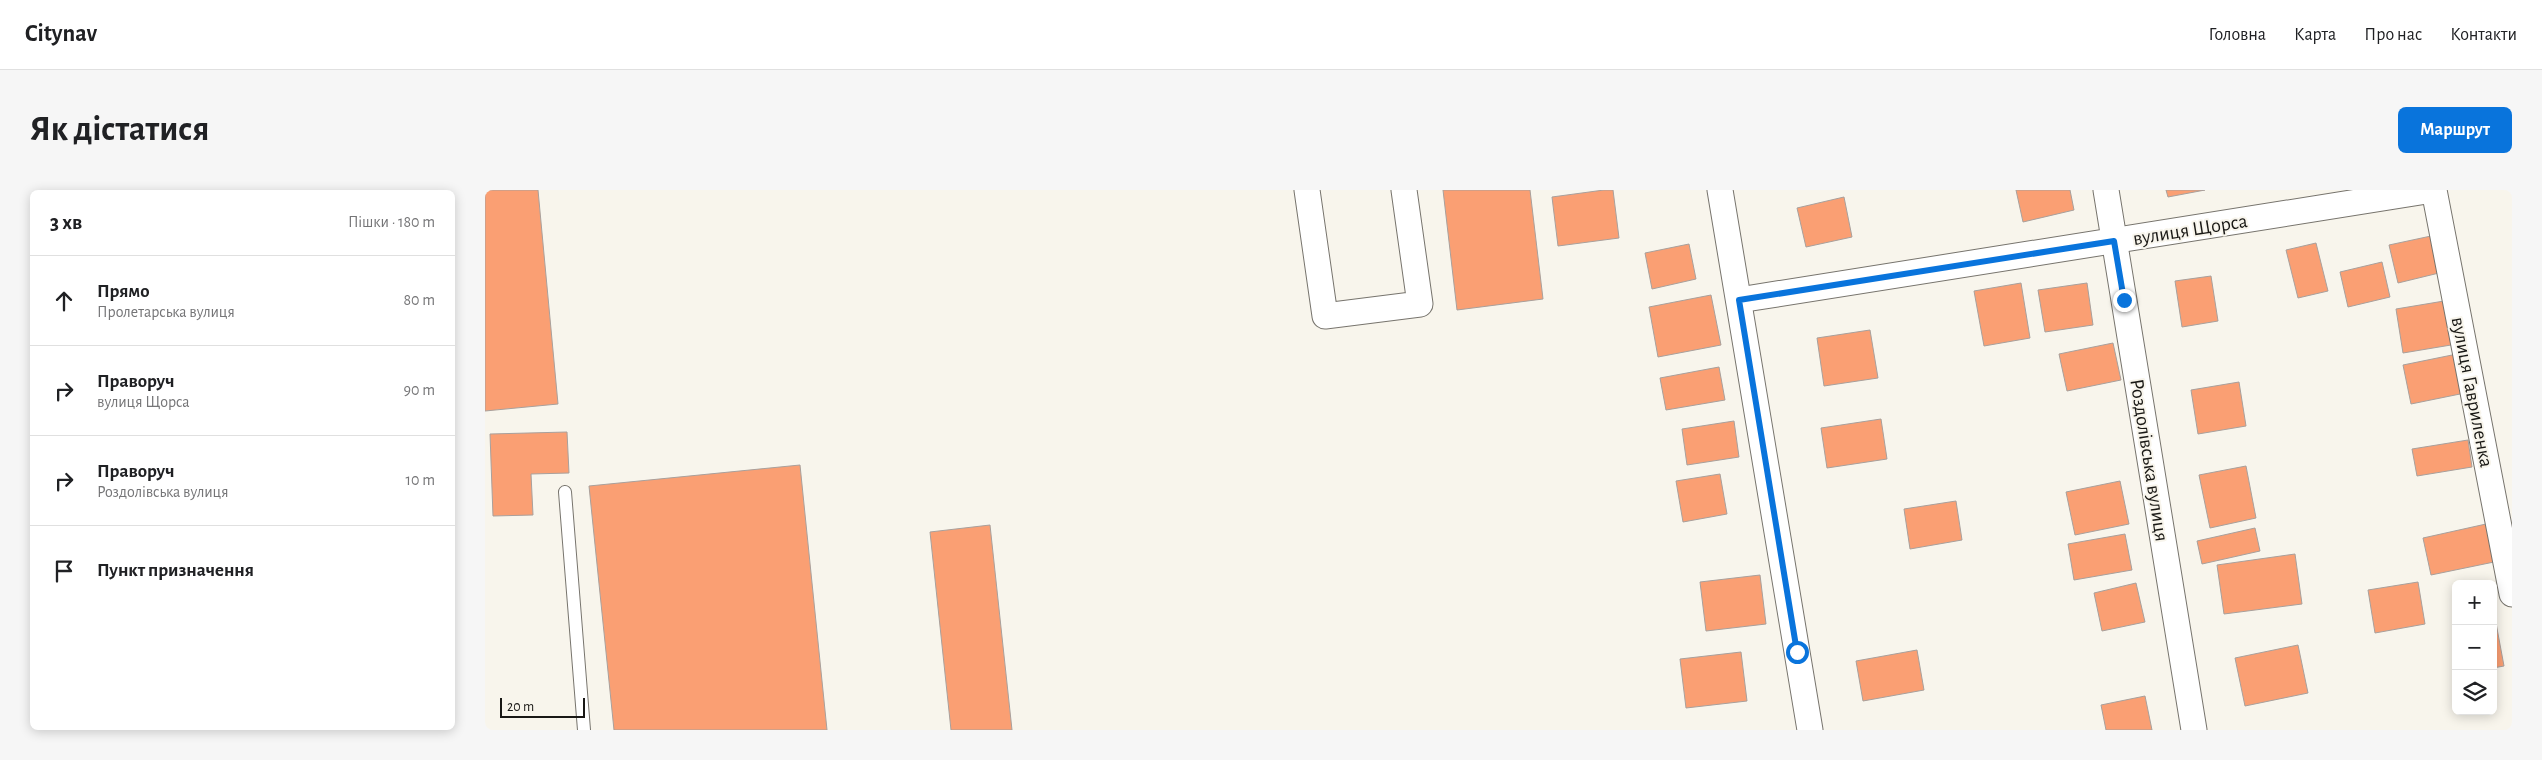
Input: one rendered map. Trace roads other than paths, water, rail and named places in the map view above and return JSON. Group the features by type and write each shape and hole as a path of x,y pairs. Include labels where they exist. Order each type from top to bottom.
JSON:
{"street":[{"path":"1307,190 1325,316 1420,304 1404,190"},
{"path":"1720,190 1810,730"},
{"name":"Роздолівська вулиця","path":"2106,190 2194,730"},
{"name":"вулиця Щорса","path":"1739,300 2434,190"},
{"name":"вулиця Гавриленка","path":"2434,190 2512,594"}],"lane":[{"path":"565,492 584,730"}]}
